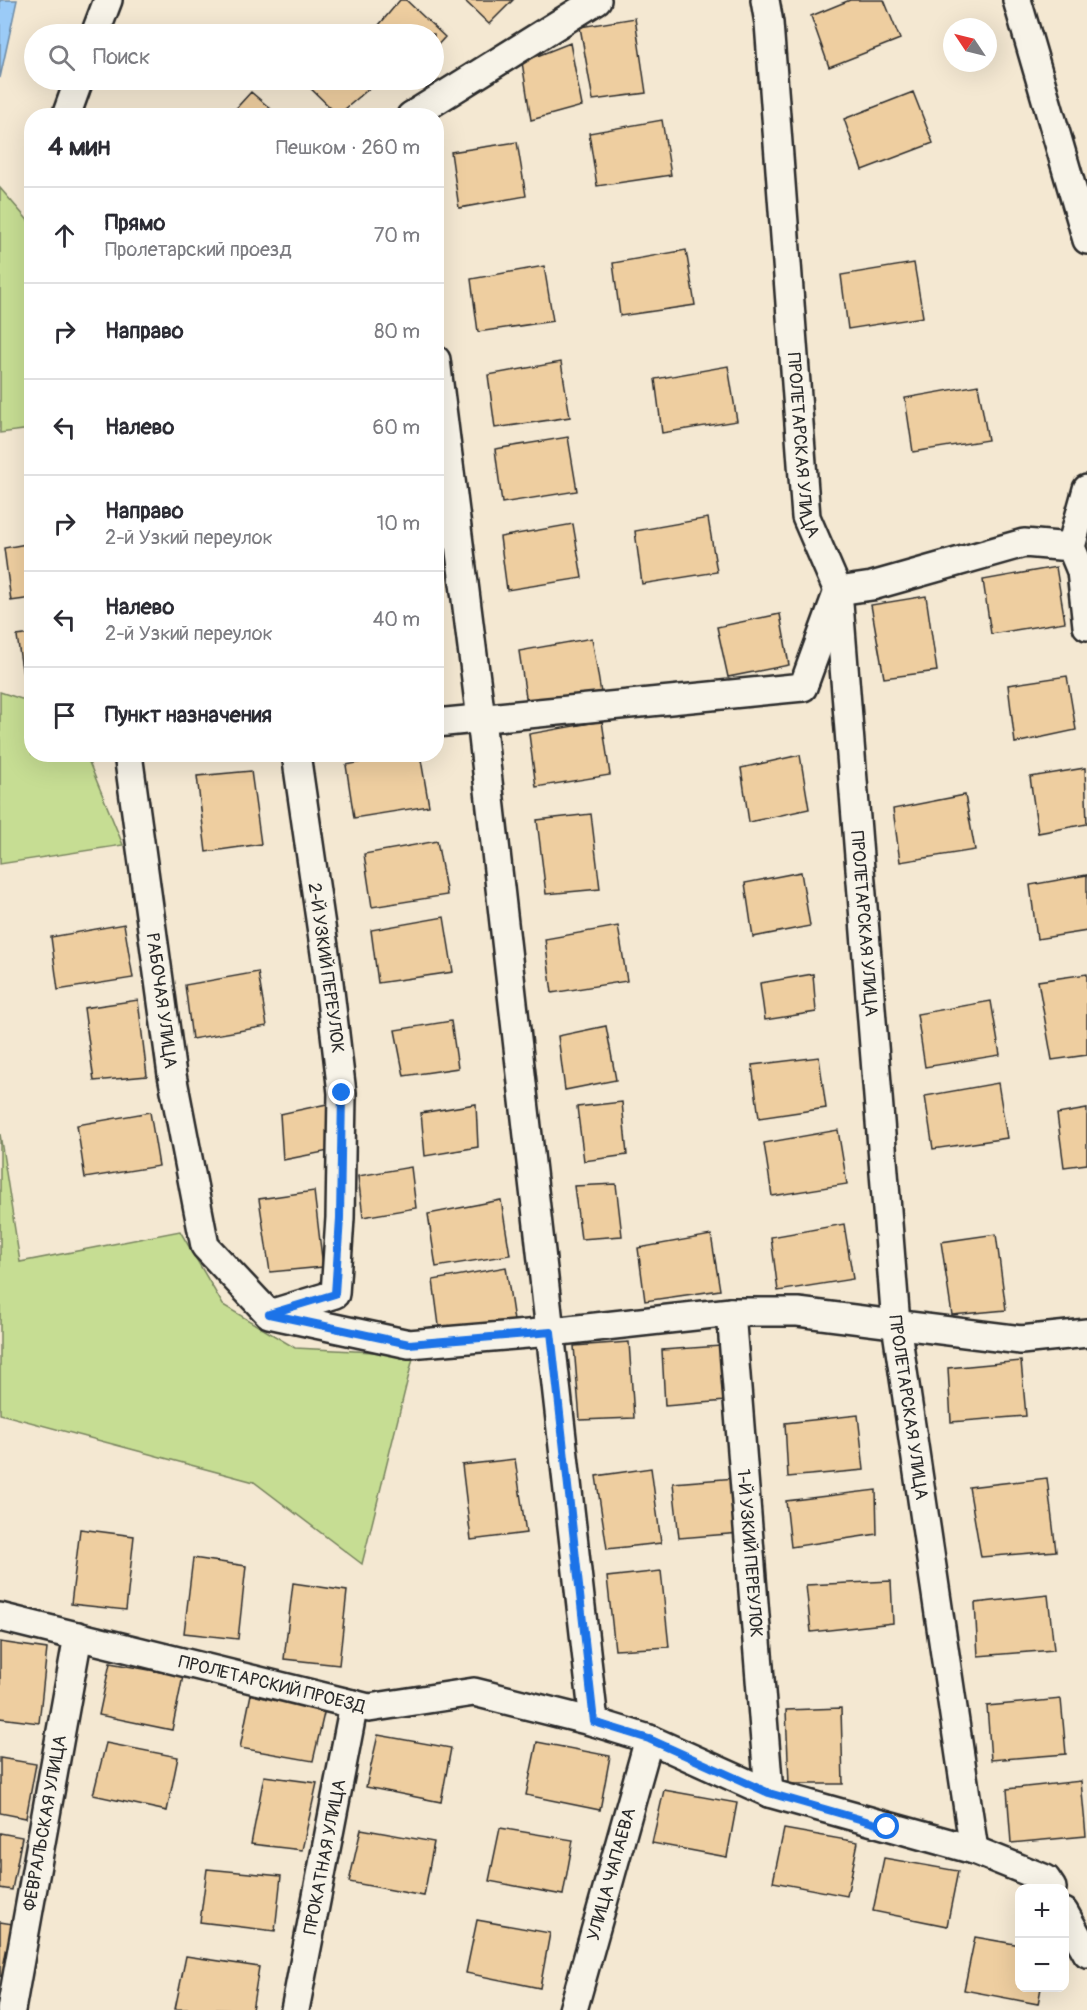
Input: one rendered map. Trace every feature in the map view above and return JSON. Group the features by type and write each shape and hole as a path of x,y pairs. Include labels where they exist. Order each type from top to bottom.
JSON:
{"street":[{"path":"99,24 108,0"},
{"path":"424,108 597,0"},
{"name":"ПРОЛЕТАРСКАЯ УЛИЦА","path":"765,0 769,23 806,517 838,591 896,1324 974,1850"},
{"path":"1017,0 1087,240"},
{"path":"69,108 75,90"},
{"path":"444,424 481,719 594,1722"},
{"path":"1087,489 1071,547 1081,571 1087,626"},
{"path":"444,722 803,687 838,591 872,586 1024,543 1071,547"},
{"name":"РАБОЧАЯ УЛИЦА","path":"132,762 172,1075 205,1246 269,1314"},
{"name":"2-Й УЗКИЙ ПЕРЕУЛОК","path":"269,1314 335,1294 340,1218 342,1093 328,974 297,762"},
{"path":"269,1314 409,1344 551,1332 731,1312 798,1312 1021,1340 1087,1333"},
{"name":"1-Й УЗКИЙ ПЕРЕУЛОК","path":"731,1312 769,1793"},
{"name":"ПРОЛЕТАРСКИЙ ПРОЕЗД","path":"0,1617 369,1708 474,1692 594,1722 649,1739 769,1793 974,1850 1046,1879 1049,1884"},
{"name":"ФЕВРАЛЬСКАЯ УЛИЦА","path":"11,2010 78,1636"},
{"name":"ПРОКАТНАЯ УЛИЦА","path":"296,2010 354,1704"},
{"name":"УЛИЦА ЧАПАЕВА","path":"573,2010 649,1739"},
{"path":"1069,1919 1087,1953"}],"green space":[{"path":"0,188 24,216 24,430 0,433"},
{"path":"0,692 24,700 24,762 89,762 123,845 0,864"},
{"path":"0,1134 20,1262 180,1231 223,1305 295,1348 414,1354 362,1564 254,1482 0,1414"}],"water":[{"path":"0,0 17,0 0,78"}],"building":[{"path":"400,0 406,0 431,24 380,24"},
{"path":"464,0 513,0 489,24"},
{"path":"850,0 884,0 900,39 829,67 811,16"},
{"path":"635,18 646,93 593,100 580,27"},
{"path":"570,43 582,106 531,120 522,62"},
{"path":"312,90 367,90 346,108 331,108"},
{"path":"251,92 270,108 236,108"},
{"path":"913,92 933,143 862,170 844,119"},
{"path":"662,120 671,175 597,186 589,133"},
{"path":"517,142 526,196 459,208 451,152"},
{"path":"686,250 695,305 620,316 613,263"},
{"path":"914,263 923,317 848,329 841,275"},
{"path":"544,266 553,321 478,332 471,279"},
{"path":"561,362 570,417 495,428 488,375"},
{"path":"728,366 737,421 662,433 655,379"},
{"path":"978,385 988,440 913,452 905,398"},
{"path":"568,437 577,491 502,503 495,449"},
{"path":"708,518 717,572 642,584 635,531"},
{"path":"573,524 582,578 507,590 500,537"},
{"path":"24,544 24,599 11,601 4,548"},
{"path":"1056,567 1065,622 991,634 983,580"},
{"path":"926,596 937,671 884,678 871,605"},
{"path":"780,614 789,665 728,677 717,627"},
{"path":"24,635 24,682 17,636"},
{"path":"592,638 601,693 527,704 519,651"},
{"path":"1067,676 1076,730 1015,743 1008,685"},
{"path":"602,721 610,775 536,787 529,734"},
{"path":"800,755 809,809 749,822 741,768"},
{"path":"362,762 421,762 429,806 354,818 346,765"},
{"path":"1085,768 1087,824 1038,833 1030,777"},
{"path":"251,771 261,844 206,852 197,776"},
{"path":"965,795 975,850 900,862 893,809"},
{"path":"591,814 600,889 546,894 537,820"},
{"path":"437,841 447,895 372,907 364,854"},
{"path":"801,872 810,926 753,937 745,883"},
{"path":"1087,875 1087,931 1037,939 1030,885"},
{"path":"444,917 453,972 378,983 371,930"},
{"path":"124,924 133,978 58,990 51,937"},
{"path":"618,926 627,981 552,993 545,939"},
{"path":"258,972 267,1026 192,1039 185,985"},
{"path":"813,974 816,1012 765,1020 760,983"},
{"path":"1087,974 1087,1055 1052,1060 1038,981"},
{"path":"138,1000 147,1076 94,1081 84,1008"},
{"path":"991,1001 1000,1055 925,1067 917,1014"},
{"path":"451,1021 458,1068 404,1076 395,1030"},
{"path":"606,1026 616,1080 565,1090 558,1036"},
{"path":"819,1057 826,1108 759,1118 752,1065"},
{"path":"998,1083 1007,1138 933,1149 925,1096"},
{"path":"622,1102 627,1155 584,1161 577,1107"},
{"path":"327,1104 329,1151 283,1160 280,1114"},
{"path":"476,1104 478,1147 425,1156 421,1113"},
{"path":"1087,1109 1087,1164 1064,1167 1057,1114"},
{"path":"150,1112 159,1166 85,1178 77,1125"},
{"path":"838,1130 847,1184 772,1196 764,1143"},
{"path":"411,1167 416,1208 363,1217 358,1176"},
{"path":"616,1184 622,1236 581,1239 574,1186"},
{"path":"314,1191 323,1267 270,1272 259,1199"},
{"path":"501,1200 510,1255 436,1267 428,1214"},
{"path":"844,1224 853,1279 778,1291 771,1237"},
{"path":"996,1234 1006,1310 952,1315 941,1242"},
{"path":"711,1235 720,1290 645,1301 638,1248"},
{"path":"506,1267 514,1321 440,1333 433,1280"},
{"path":"629,1342 634,1418 580,1420 574,1346"},
{"path":"721,1346 726,1401 665,1406 662,1350"},
{"path":"1021,1361 1026,1416 951,1422 948,1368"},
{"path":"858,1415 864,1470 788,1477 785,1423"},
{"path":"515,1459 526,1533 471,1540 462,1465"},
{"path":"651,1468 661,1543 607,1549 596,1476"},
{"path":"736,1478 741,1533 679,1538 673,1483"},
{"path":"1047,1478 1056,1551 981,1557 969,1487"},
{"path":"876,1490 877,1534 791,1547 786,1501"},
{"path":"80,1529 134,1536 126,1610 71,1604"},
{"path":"193,1558 246,1566 238,1639 184,1633"},
{"path":"661,1571 669,1647 615,1650 607,1577"},
{"path":"891,1581 893,1623 811,1632 806,1585"},
{"path":"293,1583 347,1591 339,1665 284,1659"},
{"path":"1048,1595 1054,1650 978,1656 975,1603"},
{"path":"0,1642 47,1649 39,1723 0,1718"},
{"path":"110,1663 183,1676 172,1730 99,1715"},
{"path":"251,1694 325,1709 313,1761 240,1748"},
{"path":"1061,1699 1066,1754 991,1760 987,1706"},
{"path":"841,1708 843,1784 789,1784 786,1710"},
{"path":"378,1735 451,1748 441,1802 366,1787"},
{"path":"537,1742 610,1756 600,1810 526,1795"},
{"path":"106,1743 178,1757 167,1811 93,1795"},
{"path":"0,1758 36,1764 26,1818 0,1813"},
{"path":"264,1776 317,1783 302,1850 251,1844"},
{"path":"1081,1781 1086,1836 1011,1843 1007,1789"},
{"path":"664,1790 737,1803 727,1857 652,1843"},
{"path":"500,1828 573,1840 563,1895 489,1881"},
{"path":"361,1829 434,1842 424,1896 349,1882"},
{"path":"784,1829 858,1842 847,1896 773,1882"},
{"path":"0,1833 22,1837 12,1890 0,1888"},
{"path":"884,1858 958,1871 947,1926 873,1911"},
{"path":"207,1869 281,1876 275,1931 200,1922"},
{"path":"477,1920 550,1933 540,1988 466,1973"},
{"path":"0,1922 13,1924 2,1977 0,1976"},
{"path":"975,1937 1015,1944 1015,1992 1040,1992 1038,2004 964,1990"},
{"path":"186,1956 259,1967 252,2010 175,2009"}],"route":[{"path":"342,1093 340,1218 335,1294 269,1314 409,1344 551,1332 594,1722 649,1739 769,1793 887,1827"}]}
